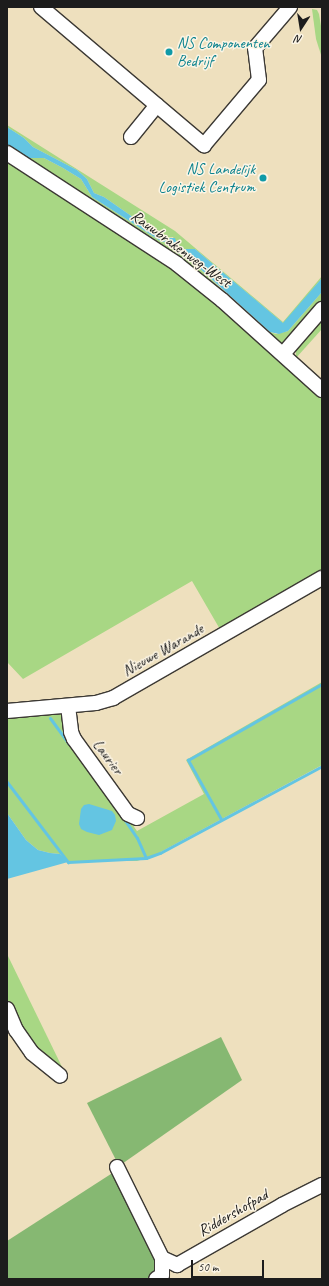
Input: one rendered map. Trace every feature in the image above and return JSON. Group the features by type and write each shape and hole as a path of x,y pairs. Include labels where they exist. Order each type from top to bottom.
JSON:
{"street":[{"path":"40,7 204,145 259,80 255,48 290,7"},
{"path":"131,137 157,105"},
{"name":"Rauwbrakenweg-West","path":"7,153 178,264 222,300 322,390"},
{"path":"283,354 322,309"},
{"name":"Nieuwe Warande","path":"7,711 96,703 113,698 322,578"},
{"name":"Laurier","path":"68,706 70,732 74,739 128,814 137,818"},
{"path":"7,1009 16,1030 32,1053 60,1076"},
{"path":"117,1167 162,1258 162,1275 156,1279"},
{"name":"Riddershofpad","path":"162,1258 177,1265 282,1205 322,1185"}],"green space":[{"path":"312,9 317,10 319,14 322,32 322,58 316,39"},
{"path":"7,125 175,231 283,322 322,276 322,278 284,324 195,249 179,249 173,237 163,238 104,197 94,193 87,179 77,170 33,147 24,138 7,127"},
{"path":"7,146 26,158 44,158 63,168 81,179 92,197 162,242 171,241 177,253 186,256 267,331 276,334 288,331 322,292 322,301 292,337 284,343 277,343 7,150"},
{"path":"7,162 166,258 322,393 322,572 221,631 192,581 23,679 7,662"},
{"path":"322,317 322,329 296,358 296,349"},
{"path":"322,682 322,765 155,855 137,861 68,862 60,854 38,850 26,840 7,813 7,715 63,711 70,738 137,831 204,794 186,760"},
{"path":"7,954 64,1071 47,1062 21,1029 7,1000"},
{"path":"221,1037 242,1080 119,1166 87,1103"},
{"path":"114,1172 163,1270 148,1279 7,1279 7,1241"}],"water":[{"path":"7,127 24,138 33,147 77,170 87,179 94,193 104,197 163,238 175,238 179,249 195,249 283,323 322,278 322,292 288,331 279,334 270,332 186,256 177,253 171,241 162,242 92,197 81,179 63,168 44,158 26,158 7,146"},
{"path":"89,804 112,811 115,815 116,821 112,830 99,835 81,829 79,824 81,809 84,805"},
{"path":"7,813 26,840 38,850 60,854 68,862 7,879"}],"waterway":[{"path":"221,819 188,760 322,684"},
{"path":"50,718 69,744"},
{"path":"146,858 160,853 322,766"},
{"path":"7,782 68,862 146,858 137,838 122,816"}],"place":[{"name":"NS Componenten Bedrijf","path":"169,52"},
{"name":"NS Landelijk Logistiek Centrum","path":"263,178"}]}
